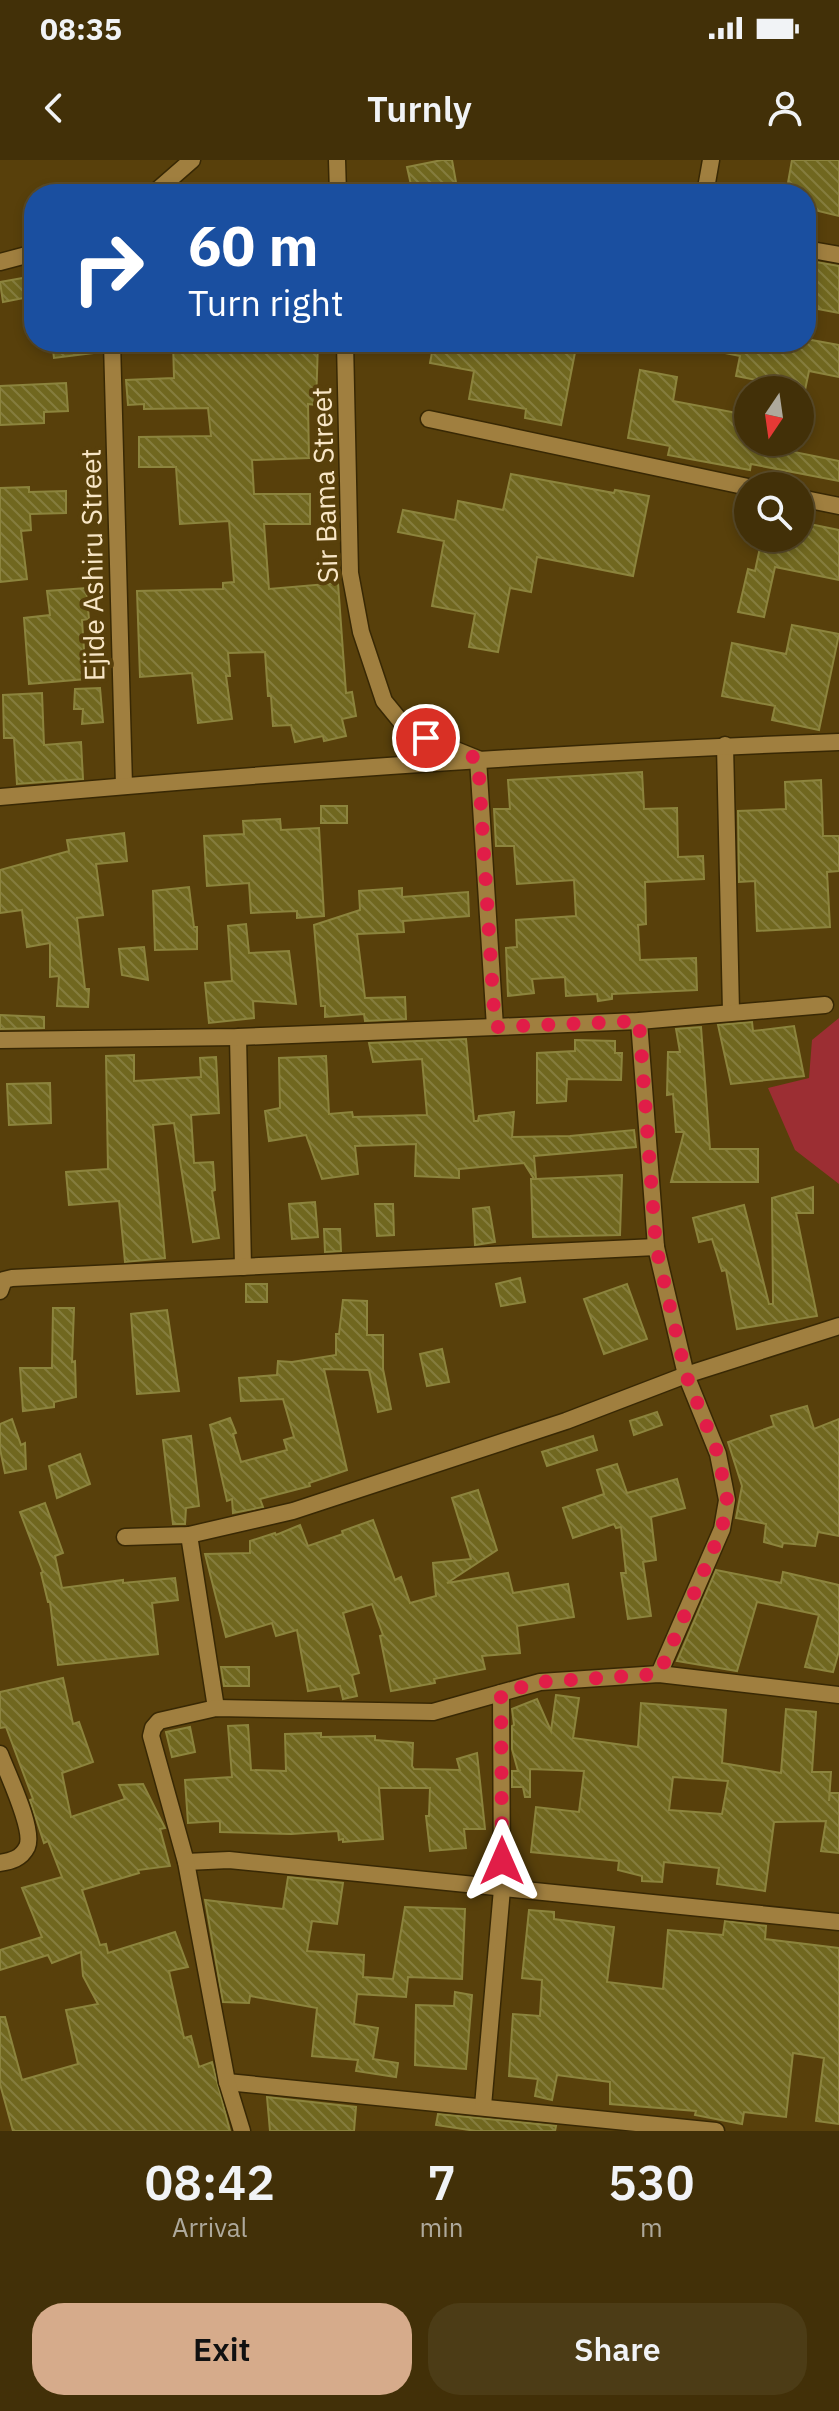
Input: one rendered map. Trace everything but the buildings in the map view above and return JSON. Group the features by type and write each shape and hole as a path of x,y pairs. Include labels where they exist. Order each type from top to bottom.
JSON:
{"street":[{"path":"164,184 192,160"},
{"path":"337,160 338,184"},
{"path":"707,184 711,160"},
{"path":"816,251 839,255"},
{"path":"0,262 24,256"},
{"name":"Ejide Ashiru Street","path":"112,352 124,786"},
{"name":"Sir Bama Street","path":"345,352 350,573 366,646 384,701 402,723 426,738 478,759"},
{"path":"429,419 734,484"},
{"path":"814,501 839,506"},
{"path":"0,797 478,759 839,742"},
{"path":"725,745 731,1011"},
{"path":"478,759 495,1027"},
{"path":"0,1040 238,1037 639,1021 825,1005"},
{"path":"639,1021 656,1247 686,1375 718,1454 727,1500 722,1529 659,1674"},
{"path":"238,1037 243,1267"},
{"path":"0,1291 4,1280 12,1278 656,1247"},
{"path":"125,1537 189,1535 293,1511 566,1421 686,1375 839,1326"},
{"path":"189,1535 216,1708"},
{"path":"242,2131 227,2082 186,1862 151,1736 159,1721 216,1708 413,1713 454,1708 540,1682 659,1674 839,1695"},
{"path":"483,2106 502,1889 501,1693"},
{"path":"0,1754 29,1831 28,1846 17,1859 0,1863"},
{"path":"186,1862 229,1860 839,1922"},
{"path":"227,2082 716,2131"}],"shaded area":[{"path":"839,1018 839,1184 795,1150 768,1088 809,1078 812,1040"}],"route":[{"path":"426,738 478,759 495,1027 639,1021 656,1247 686,1375 718,1454 727,1500 722,1529 659,1674 540,1682 501,1693 502,1861"}]}
